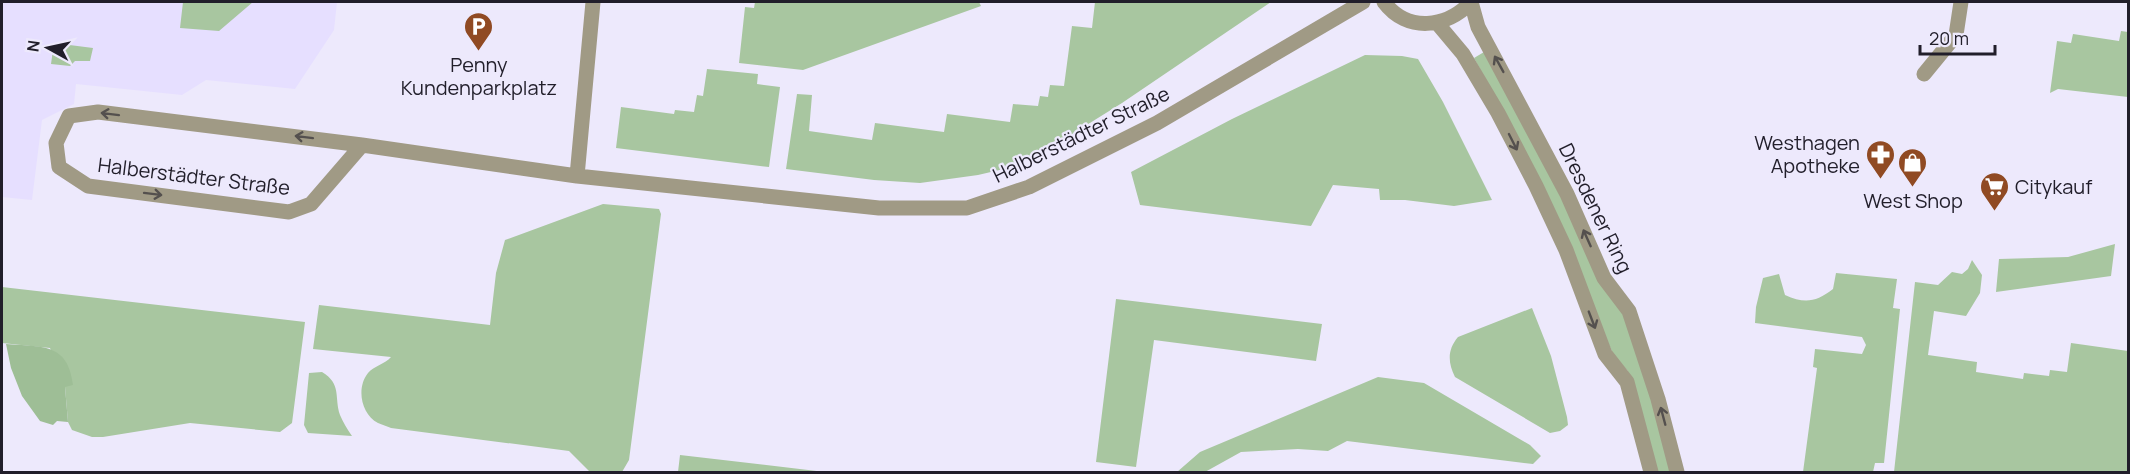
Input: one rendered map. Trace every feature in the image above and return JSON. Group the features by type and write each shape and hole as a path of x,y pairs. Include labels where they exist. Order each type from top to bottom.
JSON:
{"street":[{"path":"577,176 593,2"},
{"name":"Halberstädter Straße","path":"362,145 311,204 288,212 88,186 59,167 56,143 69,116 98,112 362,145 577,176 879,208 968,208 1029,187 1157,123 1363,2"},
{"path":"1384,2 1396,14 1409,20 1437,23 1463,54 1498,114 1566,250 1605,354 1627,382 1651,472"},
{"name":"Dresdener Ring","path":"1437,23 1462,12 1471,2"},
{"name":"Dresdener Ring","path":"1471,2 1478,27 1567,194 1604,278 1629,311 1659,399 1677,472"},
{"path":"1924,74 1956,35 1961,2"}],"shaded area":[{"path":"2,2 337,2 334,30 295,89 206,80 182,95 76,84 74,104 42,120 32,200 2,197"}],"green space":[{"path":"183,2 253,2 219,31 180,28"},
{"path":"755,2 979,2 981,6 803,70 739,63 745,7 754,8"},
{"path":"1095,2 1271,2 1122,103 1053,146 1008,168 978,175 920,183 786,169 797,94 812,95 809,131 872,140 875,123 944,132 947,114 1010,122 1013,104 1038,106 1040,96 1048,97 1050,85 1064,86 1072,26 1092,28"},
{"path":"2121,31 2128,32 2128,97 2058,89 2050,93 2057,41 2071,43 2073,34 2119,41"},
{"path":"54,43 93,48 90,61 75,61 70,66 51,64"},
{"path":"1484,52 1623,314 1652,402 1671,472 1657,472 1631,377 1614,356 1513,129 1474,58"},
{"path":"1365,55 1418,59 1443,102 1492,200 1454,206 1405,200 1380,200 1379,189 1333,185 1311,226 1140,205 1131,172 1232,119"},
{"path":"707,69 758,74 757,84 780,87 769,167 616,148 621,107 674,114 675,110 694,112 697,95 703,96"},
{"path":"603,204 659,209 661,214 629,460 622,472 590,472 569,451 391,428 380,424 372,419 364,407 362,386 368,373 391,357 313,349 319,305 490,325 496,273 505,240"},
{"path":"2115,244 2111,276 1996,292 1999,259 2068,257"},
{"path":"1972,260 1982,275 1980,293 1966,316 1934,311 1928,355 1977,362 1976,372 2023,379 2024,373 2049,376 2050,370 2067,372 2071,343 2128,351 2128,472 1894,472 1915,282 1938,285 1952,272 1962,274 1968,269"},
{"path":"1836,273 1897,279 1893,308 1900,309 1884,463 1875,463 1873,472 1803,472 1817,368 1813,367 1815,349 1862,354 1866,345 1862,337 1755,323 1756,307 1763,278 1779,274 1785,295 1799,300 1810,300 1821,297 1833,289"},
{"path":"2,287 305,322 292,423 280,432 190,423 103,437 92,437 72,430 68,422 65,387 50,348 2,343"},
{"path":"1116,299 1322,324 1316,361 1154,340 1136,467 1096,462"},
{"path":"1532,308 1551,356 1567,417 1568,425 1560,431 1550,433 1455,377 1450,362 1450,352 1458,337"},
{"path":"6,344 41,347 59,354 65,361 73,385 65,387 68,422 57,421 53,425 40,421 22,396 11,368"},
{"path":"322,372 335,386 340,415 352,436 308,433 304,425 309,373"},
{"path":"1378,377 1424,383 1530,445 1541,456 1533,464 1347,441 1328,451 1298,449 1241,452 1205,472 1177,472 1200,452"},
{"path":"680,455 825,472 678,472"}],"place":[{"name":"Penny Kundenparkplatz","path":"479,52"},
{"name":"Westhagen Apotheke","path":"1881,180"},
{"name":"West Shop","path":"1913,188"},
{"name":"Citykauf","path":"1994,212"}]}
